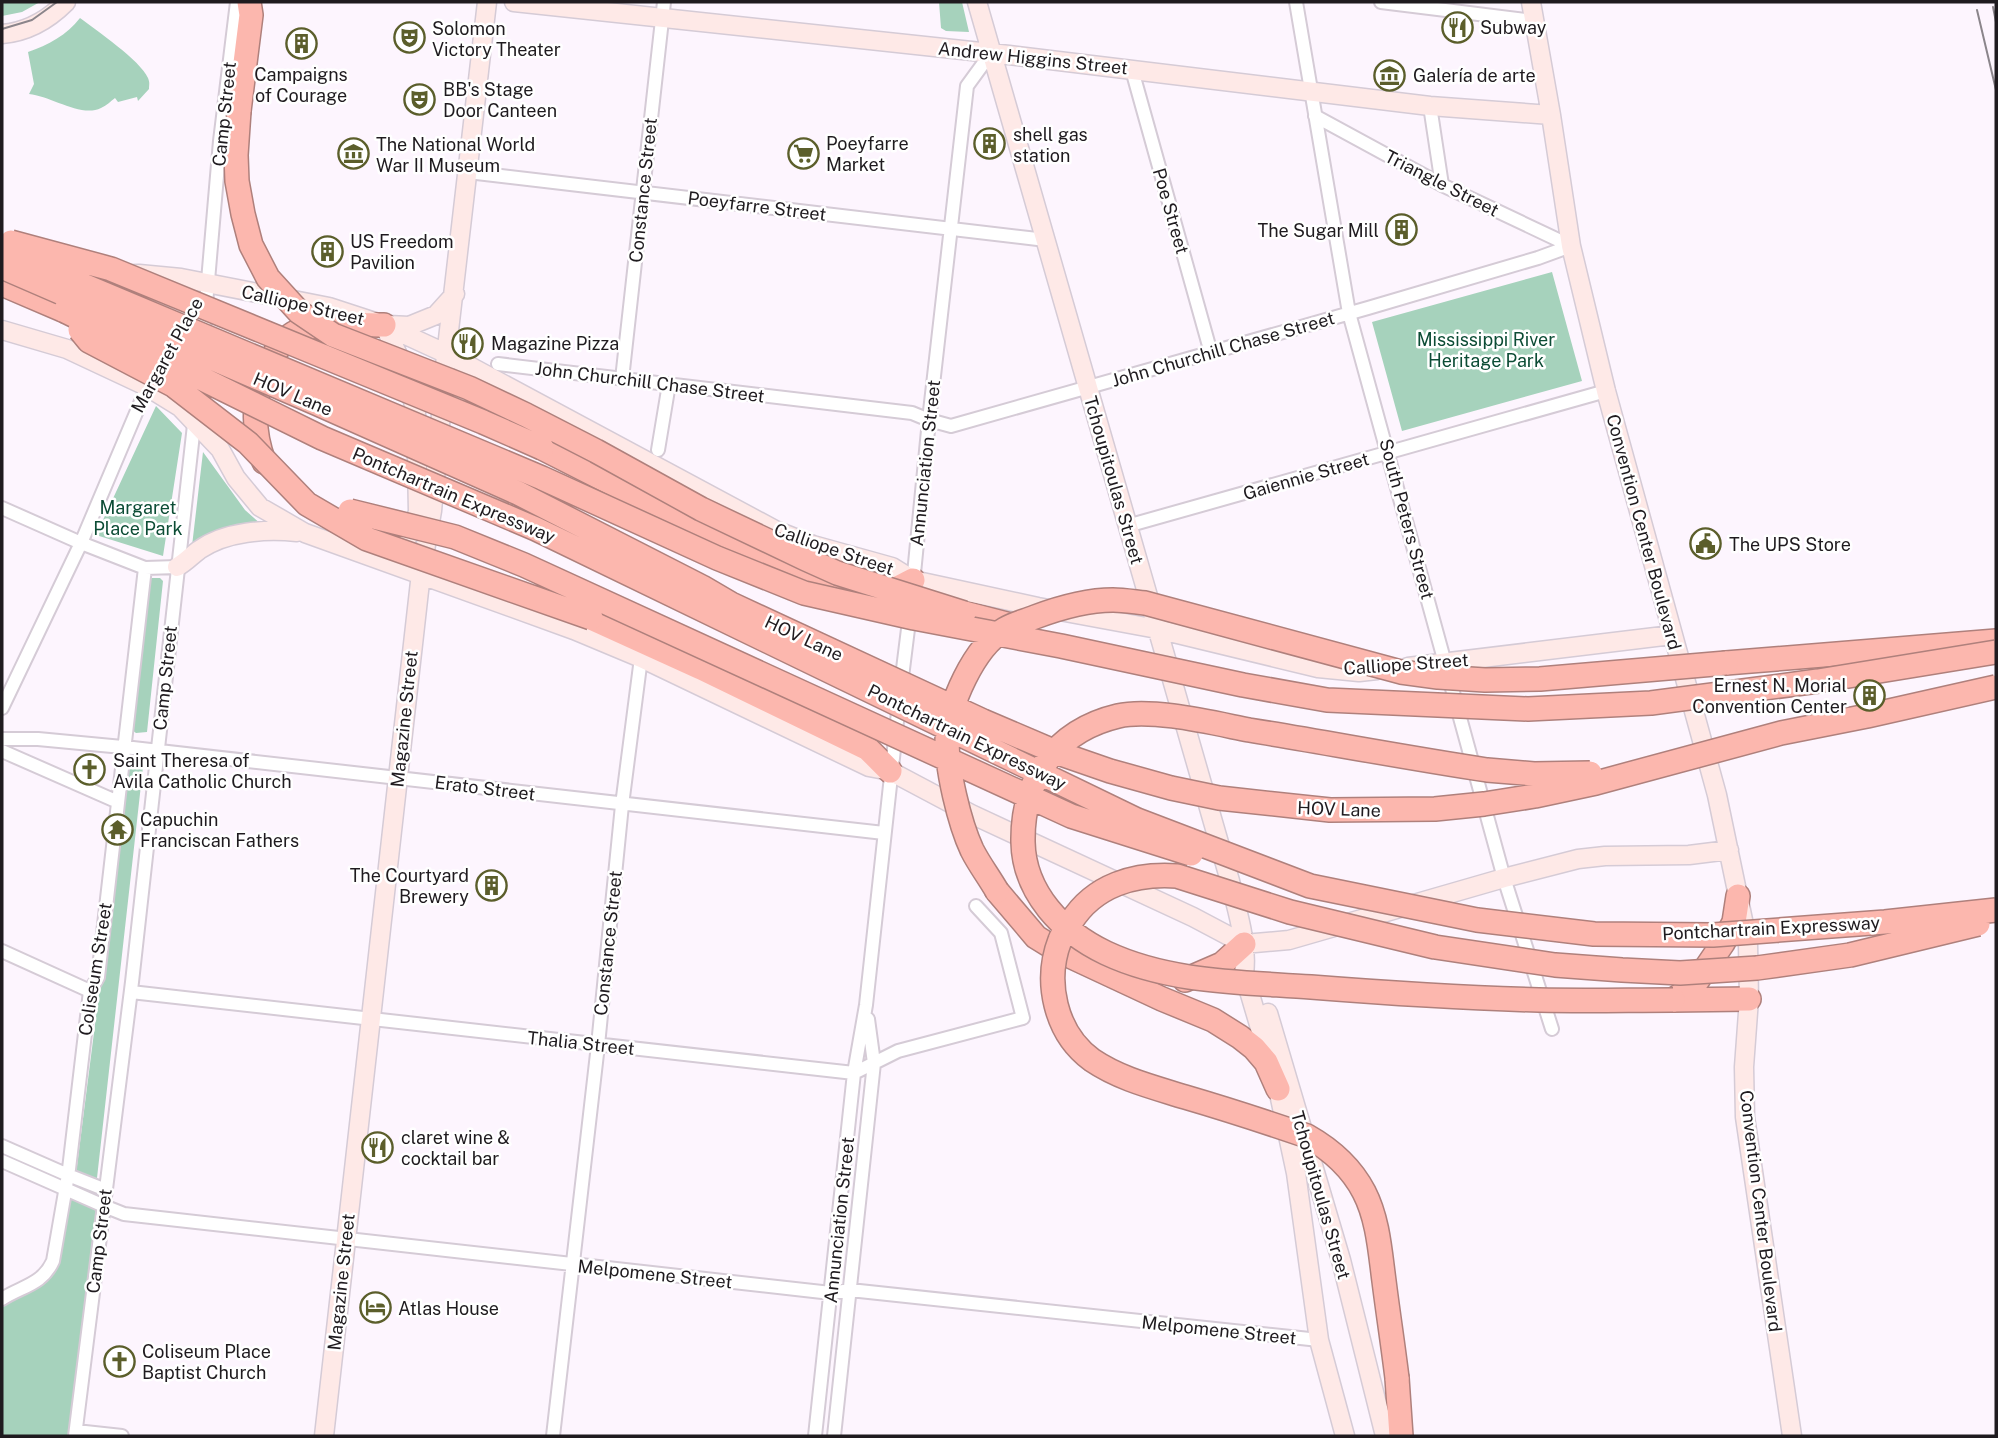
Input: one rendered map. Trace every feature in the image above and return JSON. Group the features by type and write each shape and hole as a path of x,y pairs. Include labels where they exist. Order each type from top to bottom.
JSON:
{"highway":[{"path":"249,2 251,15 239,111 237,181 251,245 268,278 299,312 333,335 457,383 526,415 701,509 837,573 942,607 1020,626 1061,646"},
{"path":"2,240 111,269 483,422 676,516 806,575 849,588 888,593 913,580"},
{"path":"2,249 542,478 717,558 804,593 1243,685 1327,700 1528,709 1651,703 1818,681 1996,652"},
{"name":"HOV Lane","path":"2,267 518,494 731,604 983,721 1058,753 1110,771 1219,798 1329,810 1381,811 1485,804 1596,783 1652,767"},
{"name":"Pontchartrain Expressway","path":"2,284 65,311 321,438 536,529 1137,820 1310,886 1477,920 1594,934 1713,936 1996,910"},
{"path":"65,311 89,341 173,385 248,443 307,504 367,539 591,618 868,749 890,771"},
{"path":"384,325 336,324 300,330 285,339 267,365 256,397 255,428 259,450 270,478 285,494 321,506 455,537 523,565 1071,816 1166,848 1310,886"},
{"path":"1278,1089 1266,1062 1240,1037 1213,1020 1057,950 1036,937 997,891 972,849 959,812 951,777 947,739 956,696 967,671 985,647 1004,629 1049,612 1081,604 1114,600 1145,603 1401,672 1485,680 1541,680 1996,641"},
{"path":"1749,999 1540,1000 1362,991 1207,979 1166,973 1105,952 1083,940 1048,910 1030,875 1024,848 1023,822 1027,800 1034,780 1045,762 1069,740 1093,724 1117,716 1140,713 1487,770 1534,774 1587,774 1652,767 1781,733 1996,687"},
{"path":"1401,1436 1397,1378 1381,1256 1371,1207 1355,1177 1324,1146 1307,1136 1122,1076 1089,1058 1067,1031 1058,1013 1054,993 1055,959 1060,938 1074,916 1093,897 1119,882 1139,877 1177,876 1290,912 1434,947 1555,965 1680,973 1757,968 1850,955 1996,920"},
{"path":"1673,1000 1693,987 1723,943 1734,922 1738,896"},
{"path":"1112,976 1149,981 1184,980 1223,964 1245,951"}],"street":[{"path":"4,35 38,24 66,2"},
{"name":"Camp Street","path":"75,1434 131,992 204,338 220,141 237,2"},
{"name":"Magazine Street","path":"324,1436 397,778 421,573 432,511 487,2"},
{"name":"Andrew Higgins Street","path":"514,2 663,10 1430,106 1552,115"},
{"name":"Tchoupitoulas Street","path":"977,2 1230,881 1245,951 1244,974 1278,1089 1296,1173 1319,1340 1345,1436"},
{"name":"South Peters Street","path":"1296,2 1349,313 1504,878 1552,1029"},
{"path":"1381,2 1534,21"},
{"name":"Convention Center Boulevard","path":"1531,2 1552,115 1571,246 1606,391 1717,795 1748,944 1745,1117 1792,1436"},
{"name":"Constance Street","path":"622,379 663,10"},
{"name":"Annunciation Street","path":"815,1436 855,1073 866,1005 967,86 991,53"},
{"name":"Poe Street","path":"1132,69 1211,353"},
{"path":"1430,106 1442,184"},
{"name":"Triangle Street","path":"1315,116 1442,184 1571,246"},
{"name":"Poeyfarre Street","path":"468,172 1046,240"},
{"name":"John Churchill Chase Street","path":"498,364 912,413 951,426 1349,313 1571,246"},
{"name":"Calliope Street","path":"2,249 49,268 79,276 139,274 207,283 329,307 384,325 447,354 775,530 813,545 892,567 913,580 1157,629 1318,668 1359,672 1672,635"},
{"name":"Margaret Place","path":"2,709 81,543 146,386 207,283"},
{"path":"367,555 384,555 400,545 410,534 418,512 416,411 399,357 384,325 410,326 436,316 455,294"},
{"path":"2,330 66,349 146,386 180,407 220,449 236,478 260,507 305,533 421,573 641,658 869,767 890,771 971,814 1193,916 1245,951 1578,859 1689,855 1730,850"},
{"path":"659,450 669,384"},
{"name":"Gaiennie Street","path":"1127,526 1606,391"},
{"path":"2,508 145,568 177,567 199,550 231,536 281,531 305,533"},
{"name":"Coliseum Street","path":"2,1299 36,1282 48,1272 53,1261 68,1175 90,991 98,977 145,568"},
{"name":"Constance Street","path":"553,1436 598,1045 622,804 641,658"},
{"name":"Erato Street","path":"2,740 38,739 124,747 884,833"},
{"path":"2,751 118,802"},
{"path":"855,1073 898,1051 1023,1018 1000,933 976,906"},
{"path":"2,951 90,991"},
{"name":"Tchoupitoulas Street","path":"1245,951 1256,971 1334,1234 1385,1436"},
{"name":"Thalia Street","path":"131,992 855,1073"},
{"name":"Annunciation Street","path":"834,1436 874,1063 866,1005"},
{"path":"2,1146 106,1190"},
{"name":"Melpomene Street","path":"2,1161 124,1214 831,1293 850,1290 1319,1340"},
{"path":"75,1434 122,1436"}],"green space":[{"path":"2,2 40,2 22,12 2,16"},
{"path":"939,2 962,2 969,32 946,31 941,28"},
{"path":"80,18 117,46 143,71 149,80 149,89 138,101 137,97 118,102 115,98 101,108 84,110 29,94 34,84 28,52 57,39"},
{"name":"Mississippi River Heritage Park","path":"1552,272 1582,381 1402,431 1372,322"},
{"name":"Margaret Place Park","path":"156,406 182,433 163,556 96,535"},
{"path":"203,452 245,510 262,525 192,546"},
{"path":"151,578 160,578 163,581 147,732 136,733 132,730"},
{"path":"135,762 143,767 97,1178 92,1181 76,1174 128,765"},
{"path":"65,1189 104,1206 75,1436 2,1436 2,1299 48,1272"}],"tram line":[{"path":"2,29 32,20 57,2"},
{"path":"1993,7 1996,22"},
{"path":"1977,10 1996,90"}],"place":[{"name":"Subway","path":"1457,27"},
{"name":"Solomon Victory Theater","path":"409,38"},
{"name":"Campaigns of Courage","path":"301,43"},
{"name":"Galería de arte","path":"1390,75"},
{"name":"BB's Stage Door Canteen","path":"420,99"},
{"name":"shell gas station","path":"990,144"},
{"name":"Poeyfarre Market","path":"803,153"},
{"name":"The National World War II Museum","path":"353,154"},
{"name":"The Sugar Mill","path":"1402,230"},
{"name":"US Freedom Pavilion","path":"327,251"},
{"name":"Magazine Pizza","path":"468,343"},
{"name":"The UPS Store","path":"1706,544"},
{"name":"Ernest N. Morial Convention Center","path":"1870,695"},
{"name":"Saint Theresa of Avila Catholic Church","path":"90,770"},
{"name":"Capuchin Franciscan Fathers","path":"117,829"},
{"name":"The Courtyard Brewery","path":"492,885"},
{"name":"claret wine & cocktail bar","path":"378,1147"},
{"name":"Atlas House","path":"375,1308"},
{"name":"Coliseum Place Baptist Church","path":"119,1361"}]}
